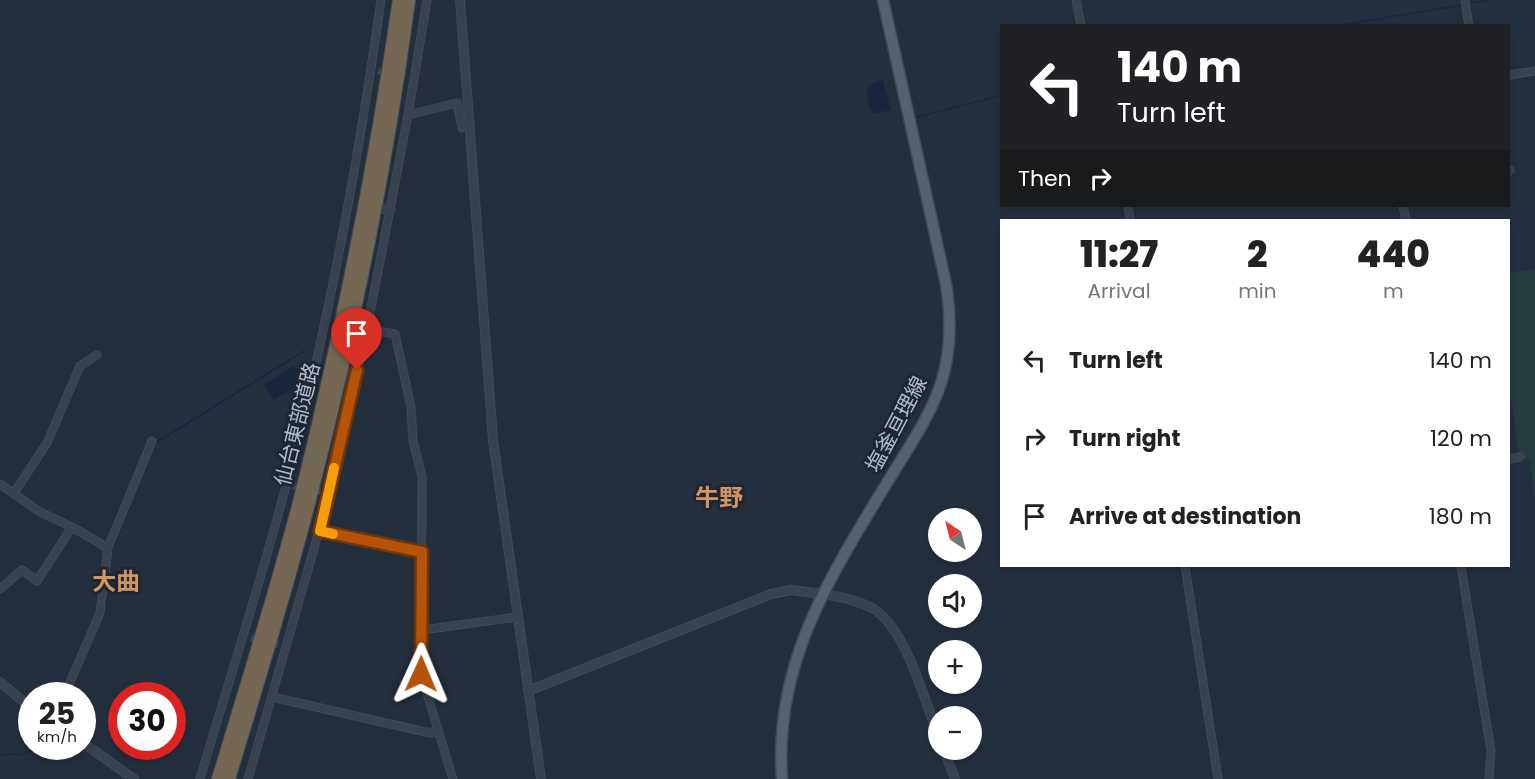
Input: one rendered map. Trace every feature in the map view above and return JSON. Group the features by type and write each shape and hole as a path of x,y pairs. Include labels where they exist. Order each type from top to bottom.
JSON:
{"highway":[{"name":"仙台東部道路","path":"218,779 282,566 334,354 370,176 399,0"},
{"name":"仙台東部道路","path":"229,779 291,569 340,376 381,177 409,0"}],"main road":[{"name":"塩釜亘理線","path":"782,779 787,695 801,641 822,594 930,413 946,371 950,348 951,327 946,284 883,0"}],"street":[{"path":"200,779 290,485 354,205 375,71 381,0"},
{"path":"248,779 272,697 283,646 320,531 325,493 367,329 391,210 427,0"},
{"path":"460,0 493,440 541,779"},
{"path":"1076,0 1081,24"},
{"path":"1466,4 1469,24"},
{"path":"1510,75 1535,71"},
{"path":"405,76 414,78"},
{"path":"408,114 457,103 462,128 469,126"},
{"path":"382,209 391,210"},
{"path":"367,329 395,334 411,406 413,441 422,477 421,674 453,779"},
{"path":"14,493 47,443 80,366 97,355"},
{"path":"70,682 100,613 108,548 152,441"},
{"path":"1510,459 1520,457"},
{"path":"0,484 40,512 108,548"},
{"path":"0,589 22,570 37,580 72,527"},
{"path":"320,531 422,552"},
{"path":"1185,567 1218,779"},
{"path":"1461,567 1491,751 1489,779"},
{"path":"528,691 771,594 791,590 854,601 871,608 884,617 895,629 905,650 928,710"},
{"path":"422,630 518,617"},
{"path":"242,636 251,638"},
{"path":"0,682 18,698"},
{"path":"272,697 430,733 438,730"},
{"path":"96,752 134,779"},
{"path":"948,760 955,779"}],"green space":[{"path":"1535,269 1535,499 1529,459 1520,460 1510,394 1510,273"}],"water":[{"path":"883,80 891,110 872,114 867,97 868,88 875,82"},
{"path":"292,367 299,369 293,388 274,400 264,384"}],"waterway":[{"path":"1467,4 1490,0"},
{"path":"1348,24 1462,5"},
{"path":"914,118 1000,96"},
{"path":"157,442 304,351"},
{"path":"136,490 151,452"},
{"path":"110,556 134,494"},
{"path":"78,673 107,600"},
{"path":"0,755 18,754"}],"tunnel":[{"path":"378,71 406,77"},
{"path":"293,486 321,492"},
{"path":"251,638 280,645"}],"slow traffic":[{"path":"333,534 320,531 334,468"}],"district":[{"name":"牛野","path":"719,497"},
{"name":"大曲","path":"116,581"}],"route":[{"path":"357,370 320,531 422,552 421,674"}]}
